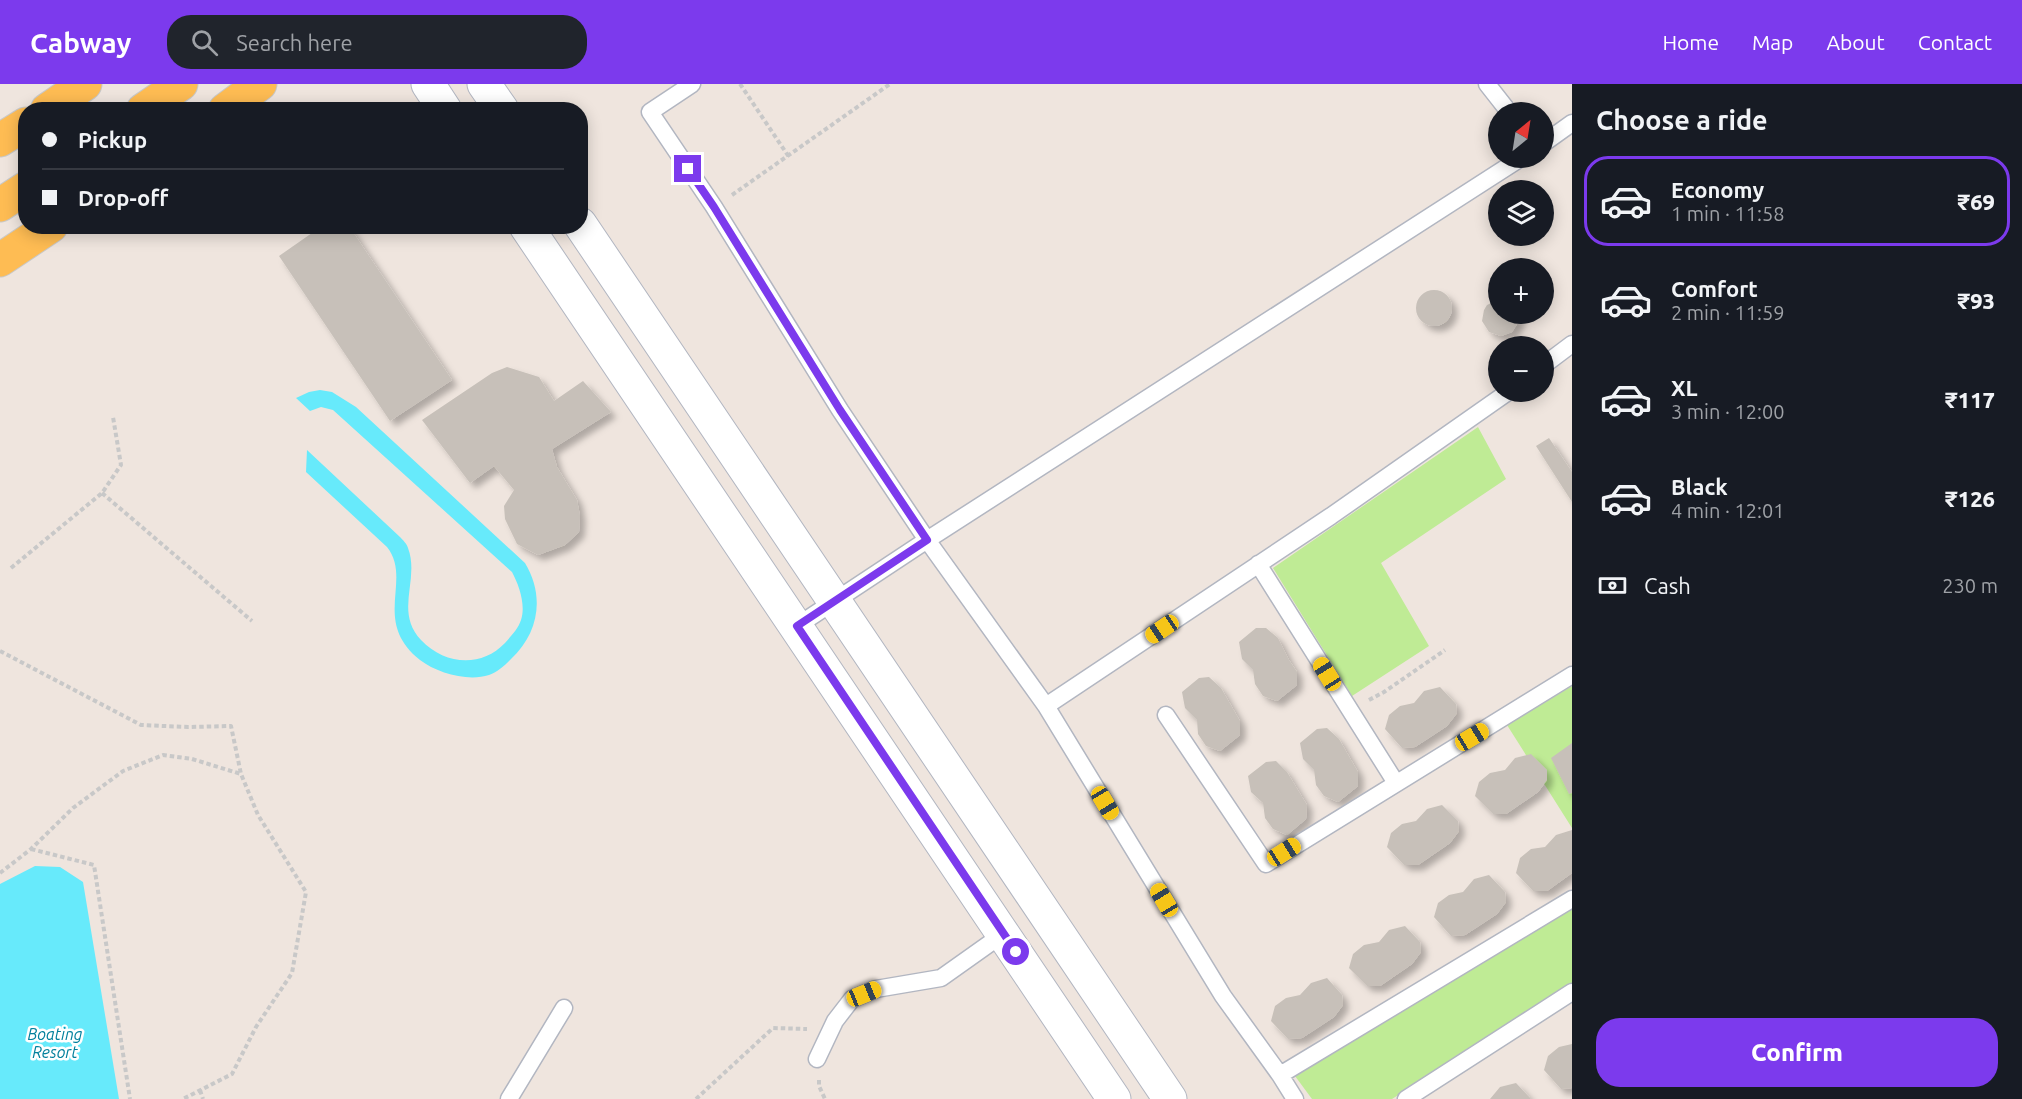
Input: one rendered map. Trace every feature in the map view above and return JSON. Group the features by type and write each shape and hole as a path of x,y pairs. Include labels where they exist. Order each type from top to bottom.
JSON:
{"main road":[{"path":"59,102 85,84"},
{"path":"155,102 181,84"},
{"path":"236,102 260,84"},
{"path":"428,84 440,102"},
{"path":"484,84 496,102"},
{"path":"0,140 18,129"},
{"path":"0,205 18,193"},
{"path":"0,260 39,234"},
{"path":"531,234 1114,1099"},
{"path":"587,234 1170,1099"}],"lane":[{"path":"692,84 650,112 714,207 840,410 927,540 1046,706 1223,996 1295,1099"},
{"path":"1487,84 1501,102"},
{"path":"1554,136 1572,123"},
{"path":"797,626 1505,168"},
{"path":"1554,358 1572,344"},
{"path":"1046,706 1493,402"},
{"path":"1258,564 1396,783"},
{"path":"1166,714 1266,864 1572,675"},
{"path":"1280,1075 1571,901"},
{"path":"818,1059 835,1021 852,999 876,989 941,978 1003,934"},
{"path":"1406,1099 1572,993"},
{"path":"509,1099 564,1008"}],"path":[{"path":"740,84 789,157"},
{"path":"714,207 789,157 890,84"},
{"path":"11,568 102,493 121,465 113,417"},
{"path":"102,493 252,621"},
{"path":"1350,710 1384,692 1445,650"},
{"path":"0,651 141,725 231,726 241,774 258,815 306,892 292,973 256,1027 232,1074 183,1099"},
{"path":"0,873 31,849 73,808 123,771 163,755 192,759 241,774"},
{"path":"31,849 94,865 130,1099"},
{"path":"696,1099 773,1028 831,1029"},
{"path":"200,1090 203,1099"}],"green space":[{"path":"1478,427 1506,479 1381,563 1429,646 1352,696 1273,568"},
{"path":"1572,686 1572,828 1507,725"},
{"path":"1572,904 1572,985 1392,1099 1312,1099 1295,1076"}],"water":[{"path":"320,390 332,392 356,407 525,563 535,588 537,601 533,626 520,649 495,672 481,677 453,675 427,665 406,645 398,631 395,616 394,560 387,547 306,472 307,450 406,544 411,560 409,618 421,640 441,655 452,659 474,660 495,651 510,638 520,623 523,608 512,572 333,410 321,407 310,411 296,398"},
{"name":"Boating Resort","path":"35,866 60,867 83,882 119,1099 0,1099 0,884"}],"building":[{"path":"311,234 354,234 452,380 390,421 279,256"},
{"path":"1434,290 1447,295 1452,308 1447,321 1434,326 1421,321 1416,308 1421,295"},
{"path":"1487,305 1488,324 1517,324 1512,332 1501,336 1489,332 1482,321"},
{"path":"507,367 539,377 554,401 583,381 611,412 552,449 557,467 577,500 580,516 579,532 565,545 538,555 517,544 505,519 504,506 514,490 494,466 470,483 422,420 492,373"},
{"path":"1549,438 1572,472 1572,502 1536,446"},
{"path":"1256,628 1266,628 1278,638 1297,672 1297,685 1277,701 1263,696 1255,684 1253,670 1242,659 1239,642"},
{"path":"1209,677 1221,688 1240,721 1240,735 1220,751 1206,746 1198,734 1197,720 1185,708 1182,692 1199,678"},
{"path":"1440,687 1456,704 1457,713 1447,726 1415,747 1402,748 1385,729 1389,715 1400,706 1414,703 1424,691"},
{"path":"1327,728 1339,739 1358,772 1358,786 1338,802 1324,796 1316,785 1314,770 1303,759 1300,743 1317,729"},
{"path":"1572,743 1572,793 1569,794 1551,758"},
{"path":"1531,754 1547,770 1547,780 1538,792 1506,814 1493,814 1475,796 1479,782 1490,773 1505,770 1515,758"},
{"path":"1276,761 1287,772 1307,805 1306,819 1287,835 1273,829 1265,818 1263,803 1251,792 1248,776 1266,762"},
{"path":"1442,805 1458,821 1459,831 1450,843 1418,865 1404,865 1387,847 1391,833 1402,824 1416,821 1427,809"},
{"path":"1572,830 1572,873 1547,891 1533,891 1516,873 1520,858 1531,849 1545,847 1556,835"},
{"path":"1489,875 1505,892 1506,902 1497,914 1465,935 1451,936 1434,917 1438,903 1449,895 1463,892 1474,879"},
{"path":"1405,926 1420,942 1421,952 1412,964 1380,986 1367,986 1349,968 1353,954 1364,945 1379,942 1389,930"},
{"path":"1327,978 1342,995 1343,1005 1334,1017 1302,1038 1288,1039 1271,1021 1275,1006 1286,998 1300,995 1311,983"},
{"path":"1572,1044 1572,1088 1561,1089 1544,1070 1548,1056 1559,1047"},
{"path":"1516,1083 1531,1099 1490,1099 1500,1087"}],"route":[{"path":"688,169 840,410 927,540 797,626 1016,952"}]}
